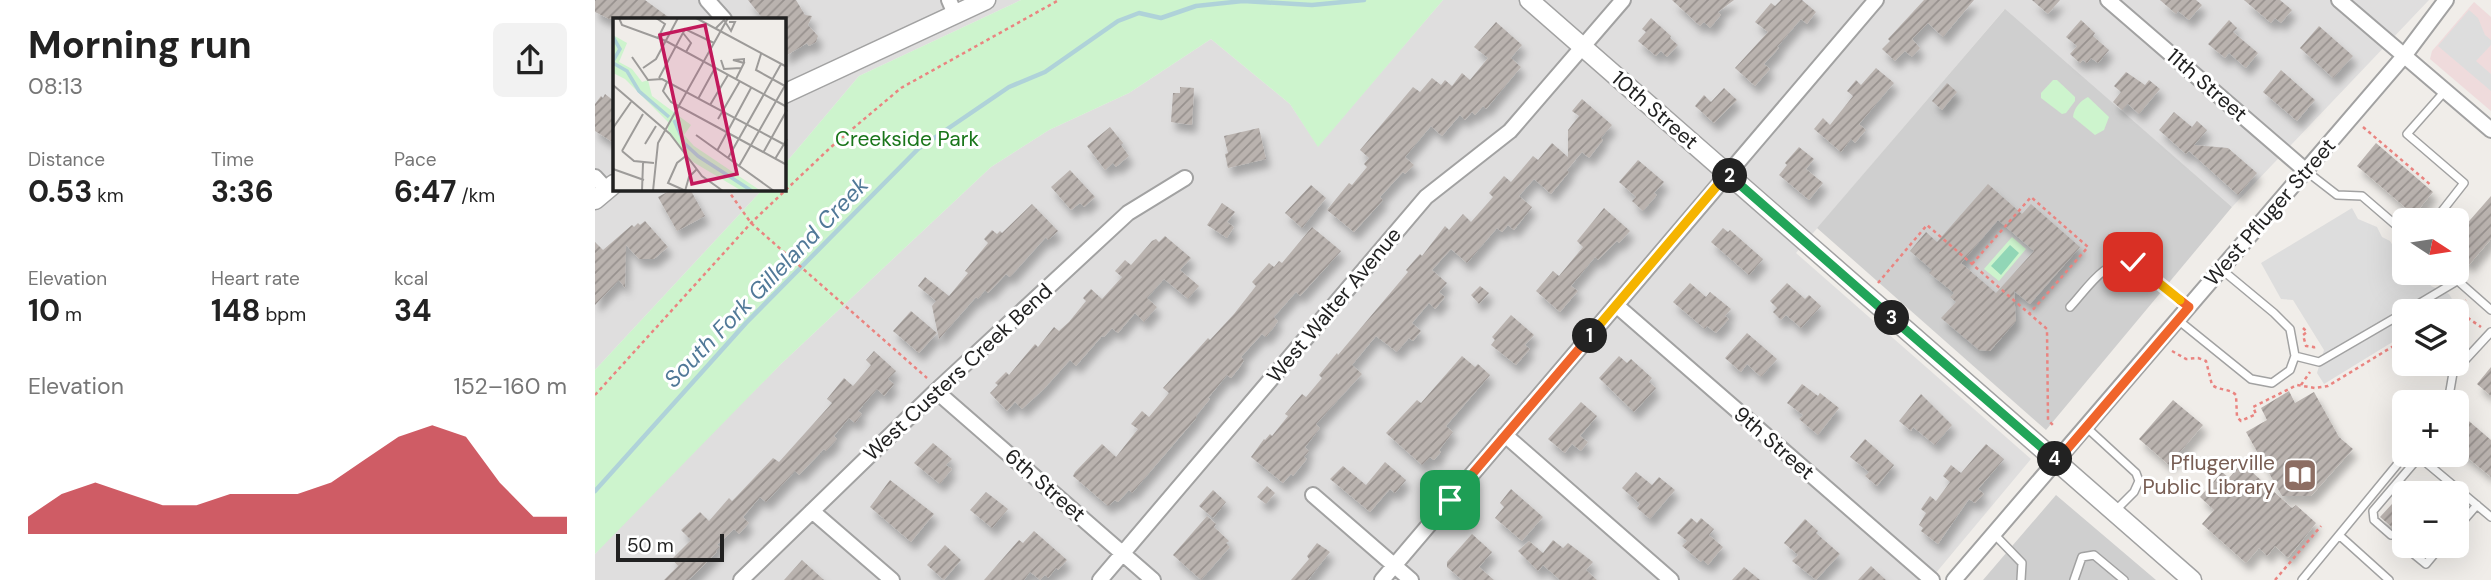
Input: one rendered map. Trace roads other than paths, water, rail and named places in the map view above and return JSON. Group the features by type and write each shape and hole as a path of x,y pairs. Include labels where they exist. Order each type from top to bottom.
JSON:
{"street":[{"path":"707,0 723,18"},
{"path":"786,93 952,7 986,0"},
{"name":"10th Street","path":"1529,0 2192,580"},
{"name":"West Walter Avenue","path":"1100,580 1426,197 1510,131 1623,0"},
{"path":"1382,580 1876,0"},
{"name":"11th Street","path":"2109,0 2305,170"},
{"path":"2339,0 2491,130"},
{"name":"West Pfluger Street","path":"1955,580 2404,56 2446,0"},
{"name":"West Custers Creek Bend","path":"741,580 812,511 932,385 1128,214 1185,177"},
{"name":"9th Street","path":"1616,305 1932,580"},
{"name":"6th Street","path":"932,385 1153,580"},
{"path":"1505,435 1671,580"},
{"path":"1313,495 1411,580"},
{"path":"812,511 892,580"}],"lane":[{"path":"2444,208 2463,183 2407,134 2445,91"},
{"path":"2305,170 2337,195 2363,196 2392,222"},
{"path":"2070,307 2103,270 2125,261 2133,262 2189,307"},
{"path":"2178,320 2251,379 2272,383 2290,370 2295,356 2290,329 2221,270"},
{"path":"2427,299 2451,285"},
{"path":"2463,285 2491,310"},
{"path":"2295,356 2319,362 2392,320"},
{"path":"2450,390 2453,373 2491,332"},
{"path":"2086,427 2136,473 2139,481 2134,492 2114,512"},
{"path":"2302,580 2395,467"},
{"path":"2391,535 2374,520 2373,511 2409,467"},
{"path":"2431,467 2491,517"},
{"path":"2469,514 2477,505"},
{"path":"1994,534 2021,563 2020,578"},
{"path":"2339,535 2389,580"},
{"path":"2074,580 2082,557 2094,555 2125,580"}],"waterway":[{"name":"South Fork Gilleland Creek","path":"595,491 746,323 918,149 1009,87 1045,72 1118,21 1139,13 1161,18 1196,6 1243,1 1312,5 1364,0"}],"place":[{"name":"Pflugerville Public Library","path":"2300,475"}],"park label":[{"name":"Creekside Park","path":"907,139"}]}
